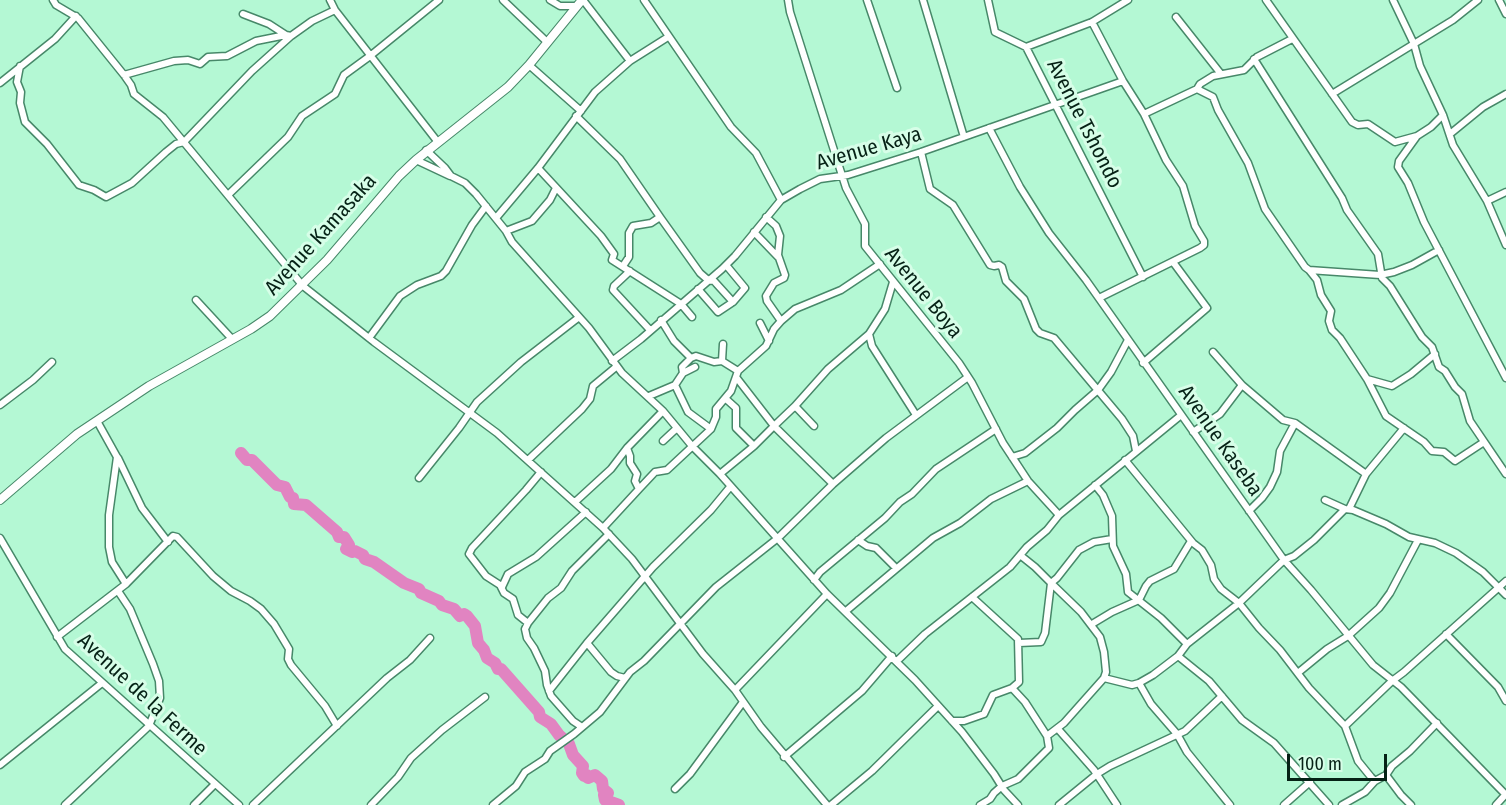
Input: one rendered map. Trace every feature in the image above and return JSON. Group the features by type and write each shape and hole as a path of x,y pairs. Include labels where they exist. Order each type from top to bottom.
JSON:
{"street":[{"path":"53,0 58,7 76,16 124,75 136,96 163,117 303,285 369,338 497,433 609,534 646,576 703,654 735,690 784,757 829,805 872,771 938,706"},
{"path":"228,195 288,136 302,116 335,94 344,75 439,0"},
{"path":"503,0 547,42"},
{"path":"550,0 560,6 580,2 630,61"},
{"path":"644,0 731,127 756,153 781,201"},
{"name":"Avenue Boya","path":"788,0 842,176 853,205 865,224 865,246 968,377 1012,457 1028,481 1059,515"},
{"path":"867,0 897,88"},
{"path":"923,0 964,137"},
{"name":"Avenue Tshondo","path":"988,0 995,32 1026,47 1143,277"},
{"path":"1026,47 1092,22 1128,0"},
{"path":"1266,0 1352,123 1368,124 1395,142 1403,155"},
{"path":"1393,0 1414,44 1420,66 1443,115 1453,145 1487,201 1506,245"},
{"path":"1332,94 1453,20 1478,0"},
{"path":"1499,0 1506,14"},
{"path":"332,1 335,10 437,141"},
{"name":"Avenue Kamasaka","path":"0,500 58,450 149,386 270,316 303,285 365,219 399,176 426,150 501,92 529,65 580,2"},
{"path":"20,66 17,82 21,92 25,122 82,186 104,197 110,196 132,183 176,144 184,142 289,35 335,10"},
{"path":"243,14 289,35"},
{"path":"0,83 55,39 76,16"},
{"path":"1176,17 1221,74"},
{"path":"1092,22 1123,81 1144,114 1166,160 1183,186 1195,226 1204,241 1204,245 1200,248 1099,298"},
{"path":"124,75 174,61 188,60 200,64 208,57 227,57 249,44 289,35"},
{"path":"496,218 538,168 599,87 630,61 668,37"},
{"path":"1144,114 1197,89 1200,84 1221,74 1244,70 1254,60 1292,39"},
{"path":"1254,60 1342,198 1347,210 1380,257 1380,275 1435,354 1439,367 1445,371 1462,394 1470,421 1506,474"},
{"path":"529,65 579,114 620,159 700,273 703,285 718,312 733,302 745,288 726,265"},
{"name":"Avenue Kaya","path":"528,460 582,409 590,399 593,386 614,364 661,320 726,265 781,201 820,179 842,176 921,152 1123,81"},
{"path":"1197,89 1213,97 1248,163 1265,209 1305,267 1317,280 1321,295 1331,311 1329,321 1332,330 1340,338 1366,379 1386,416 1424,442 1432,452 1444,452 1455,461 1484,442"},
{"path":"1450,134 1483,108 1506,94"},
{"path":"1395,142 1417,136 1443,115"},
{"name":"Avenue Kaseba","path":"989,128 1034,211 1099,298 1143,363 1168,395 1180,416 1284,560 1373,665 1437,723 1506,795"},
{"path":"1417,136 1403,155 1398,167 1408,183 1415,204 1438,250 1506,378"},
{"path":"426,150 451,176"},
{"path":"921,152 930,189 952,205 990,265 1002,267 1006,281 1024,298 1036,329 1054,339 1129,428 1136,451"},
{"path":"416,160 451,176 470,188 496,218 512,242 596,337 614,364 649,396 827,594 894,658 962,732 1018,805"},
{"path":"538,168 548,176 556,188 601,236 615,254 612,260 681,304 692,317"},
{"path":"506,231 532,221 546,206 556,188"},
{"path":"1487,201 1506,192"},
{"path":"369,338 400,296 417,285 441,276 446,271 468,231 486,206"},
{"path":"623,266 629,258 629,233 633,226 651,223 660,217"},
{"path":"766,217 776,226 780,236 778,257"},
{"path":"754,232 778,257 785,275 784,278 774,283 766,296 781,321"},
{"path":"1309,270 1380,275 1412,265 1438,250"},
{"path":"1143,363 1207,308 1173,262"},
{"path":"603,528 655,472 667,470 711,429 716,417 716,409 726,399 737,374 760,352 781,321 795,309 841,290 880,264"},
{"path":"630,271 614,286 613,290 650,330"},
{"path":"703,285 714,281 733,302"},
{"path":"720,474 754,446 795,406 828,369 869,334 885,309 893,282"},
{"path":"196,300 232,339"},
{"path":"419,478 466,420 468,413 477,402 521,362 579,318"},
{"path":"661,320 674,341 691,358"},
{"path":"760,323 769,341"},
{"path":"869,334 872,346 916,415"},
{"path":"1012,457 1025,453 1098,390 1111,372 1128,340"},
{"path":"722,361 723,344"},
{"path":"1213,352 1242,385 1283,420 1295,423 1366,474"},
{"path":"1366,379 1392,386 1435,354"},
{"path":"683,373 682,368 696,356 714,362 722,361 737,374 774,426 833,484"},
{"path":"0,405 52,362"},
{"path":"649,396 675,385 683,373 695,367"},
{"path":"493,805 516,786 525,772 545,759 550,751 600,712 625,678 716,587 778,538 833,484 886,438 968,377"},
{"path":"675,385 688,412 711,429"},
{"path":"1193,432 1220,414 1242,385"},
{"path":"726,399 736,408 736,428 754,446"},
{"path":"795,406 814,426"},
{"path":"575,502 611,469 627,448 663,411"},
{"path":"784,757 862,691 894,658 1010,567 1059,515 1095,484 1180,416"},
{"path":"97,422 142,508 168,542"},
{"path":"1249,511 1270,487 1277,472 1280,450 1295,423"},
{"path":"663,441 677,428"},
{"path":"1104,678 1127,684 1139,684 1178,656 1187,644 1239,603 1284,560 1294,556 1314,540 1347,509 1366,474 1404,428"},
{"path":"814,580 820,572 912,494 936,469 996,429"},
{"path":"627,448 630,463 637,474 635,481 639,489"},
{"path":"117,458 109,515 109,547 112,562 126,584"},
{"path":"1125,460 1191,541 1202,550 1211,565 1214,579 1221,589 1239,603 1345,726 1358,761 1375,781"},
{"path":"528,624 518,615 513,599 504,593 502,587 486,576 470,556 470,550 541,472"},
{"path":"846,611 933,538 960,523 991,499 1028,481"},
{"path":"1095,484 1103,495 1112,516 1113,546 1126,574 1128,592 1187,644"},
{"path":"549,691 587,643 646,576 711,510 730,487"},
{"path":"1324,500 1418,540 1435,543 1461,555 1484,573 1506,595"},
{"path":"502,587 508,574 536,557 586,512"},
{"path":"582,727 563,711 549,691 543,664 527,638 525,629 548,598 561,588 572,571 609,534"},
{"path":"57,637 118,591 173,536 177,537 205,568 231,591 261,609 283,636 289,649 288,659 291,665 325,706 337,726"},
{"name":"Avenue de la Ferme","path":"0,538 57,637 70,654 238,805"},
{"path":"1019,643 1041,642 1045,633 1051,583 1058,578 1079,550 1094,542 1112,539"},
{"path":"858,540 867,546 876,548 896,568"},
{"path":"1299,672 1327,649 1348,636 1381,605 1390,593 1418,540"},
{"path":"1092,624 1139,600 1150,581 1173,569 1179,563 1191,541"},
{"path":"1020,555 1092,624 1100,637 1104,652 1106,672 1104,678 1058,729 1047,736"},
{"path":"1345,726 1392,681 1506,581"},
{"path":"65,805 149,726 160,698 159,681 130,609 118,591"},
{"path":"735,690 827,594"},
{"path":"951,721 964,722 984,714 993,695 1012,688 1018,682 1019,643 1017,637 972,597"},
{"path":"1446,634 1498,687 1506,701"},
{"path":"253,805 387,678 410,660 430,638"},
{"path":"587,643 611,672 625,678"},
{"path":"1178,656 1204,676 1242,720 1274,743 1329,805"},
{"path":"0,765 102,683"},
{"path":"1139,684 1151,704 1177,734 1187,752 1230,805"},
{"path":"980,805 990,799 1002,786 1018,779 1046,751 1050,743 1012,688"},
{"path":"1059,805 1110,765 1190,727 1222,696"},
{"path":"371,805 398,777 411,758 442,730 485,697"},
{"path":"675,789 690,774 743,702"},
{"path":"962,732 964,722"},
{"path":"1342,805 1365,792 1375,781 1386,775 1392,766 1437,723"},
{"path":"1058,729 1097,774 1117,805"},
{"path":"1386,775 1411,805"},
{"path":"1284,805 1310,782"},
{"path":"194,805 215,784"},
{"path":"1496,805 1506,795"}],"waterway":[{"path":"241,453 247,460 252,460 277,485 285,487 290,497 293,498 294,504 306,505 337,532 339,537 344,537 349,545 346,549 363,555 365,559 374,562 404,583 419,589 421,593 439,601 442,605 454,609 460,616 464,614 467,616 475,626 478,643 487,658 495,663 498,669 501,669 539,712 540,717 551,724 569,744 573,755 583,766 584,776 587,775 588,778 595,775 602,781 603,789 608,793 604,795 605,800 619,805"}]}
